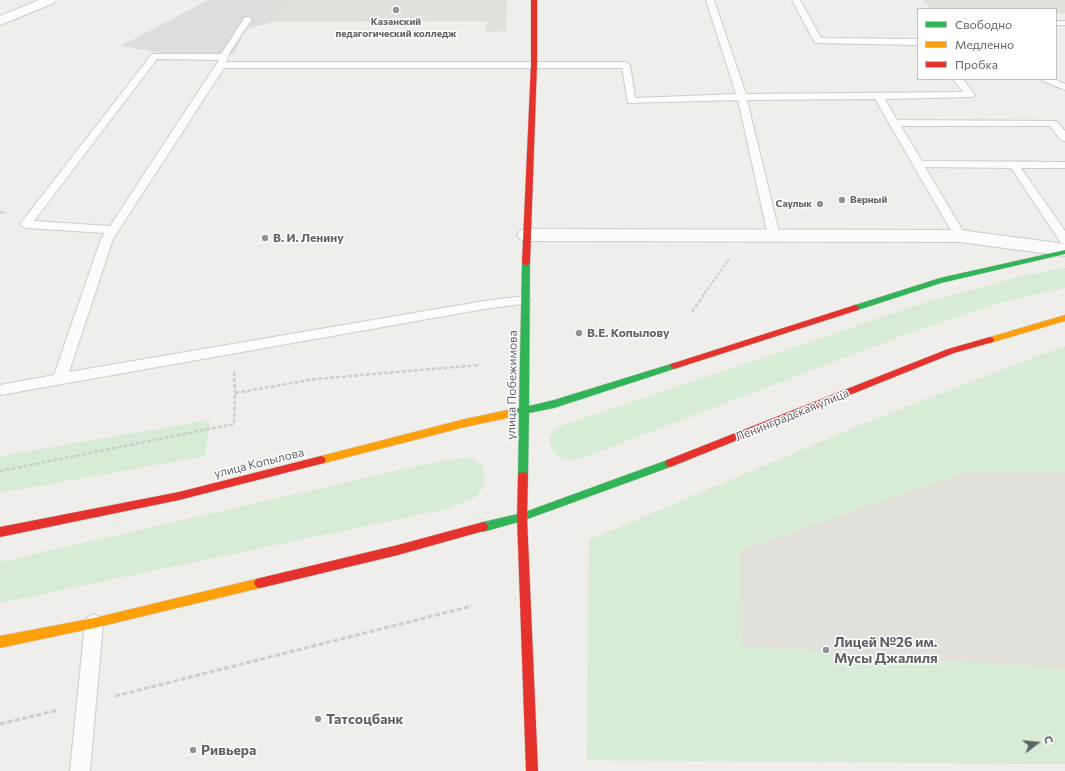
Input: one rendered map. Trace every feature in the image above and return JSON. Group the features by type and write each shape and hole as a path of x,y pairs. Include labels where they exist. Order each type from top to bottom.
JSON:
{"main road":[{"name":"улица Побежимова","path":"532,771 522,518 526,235 534,64 534,0"},
{"path":"523,412 568,400 940,281 1065,251"},
{"name":"Ленинградская улица","path":"522,518 694,454 951,351 1065,318"},
{"name":"улица Копылова","path":"0,532 178,496 465,423 523,412"},
{"path":"0,642 94,623 398,550 522,518"}],"street":[{"path":"0,21 50,0"},
{"path":"526,235 960,236 1065,251"}],"lane":[{"path":"710,0 742,97 774,236"},
{"path":"796,0 818,41 917,42"},
{"path":"60,379 107,239 223,61 248,19"},
{"path":"114,230 26,224 155,56 223,61 498,65 626,65 631,101 742,97 970,95 959,80"},
{"path":"1048,80 1065,87"},
{"path":"878,95 960,236"},
{"path":"893,122 1053,123 1065,138"},
{"path":"919,164 1065,165"},
{"path":"1014,165 1065,240"},
{"path":"0,390 484,305 525,300"},
{"path":"80,771 94,623"}],"path":[{"path":"692,312 745,236"},
{"path":"0,471 234,424 235,393 315,378 480,365"},
{"path":"0,724 472,606"}],"shaded area":[{"path":"208,0 296,0 273,22 246,29 234,54 172,55 121,46"},
{"name":"Казанский педагогический колледж","path":"296,0 507,0 506,31 486,32 487,21 273,22"},
{"path":"923,0 1065,0 1065,13 1057,13 1057,8 930,8"},
{"name":"Лицей №26 им. Мусы Джалиля","path":"1065,347 1065,764 587,760 589,540 856,427 1037,356"}],"green space":[{"path":"1065,268 1065,288 1003,302 904,335 582,458 570,461 558,457 552,449 549,438 553,430 572,422 927,302 1022,276"},
{"name":"Лицей №26 им. Мусы Джалиля","path":"1065,347 1065,472 969,471 740,550 741,646 1065,669 1065,764 587,760 589,540 856,427 1037,356"},
{"path":"210,420 205,456 0,493 0,456"},
{"path":"471,457 483,467 484,484 476,497 447,509 0,603 0,562 439,461"}],"traffic: fast":[{"path":"855,308 940,281 1065,252"},
{"path":"523,476 526,263"},
{"path":"512,413 554,404 674,366"},
{"path":"483,527 522,517 670,463"}],"traffic: slow":[{"path":"990,340 1065,318"},
{"path":"321,460 465,423 512,413"},
{"path":"0,642 94,623 260,583"}],"traffic: jam":[{"path":"526,263 534,64 534,0"},
{"path":"674,366 855,308"},
{"path":"670,463 951,351 990,340"},
{"path":"0,532 179,496 321,460"},
{"path":"523,476 522,517 532,771"},
{"path":"260,583 398,550 483,527"}],"place":[{"name":"Казанский педагогический колледж","path":"396,10"},
{"name":"Верный","path":"842,200"},
{"name":"Саулык","path":"820,204"},
{"name":"В. И. Ленину","path":"265,238"},
{"name":"В.Е. Копылову","path":"579,333"},
{"name":"Лицей №26 им. Мусы Джалиля","path":"826,650"},
{"name":"Татсоцбанк","path":"318,719"},
{"name":"Ривьера","path":"193,750"}]}
